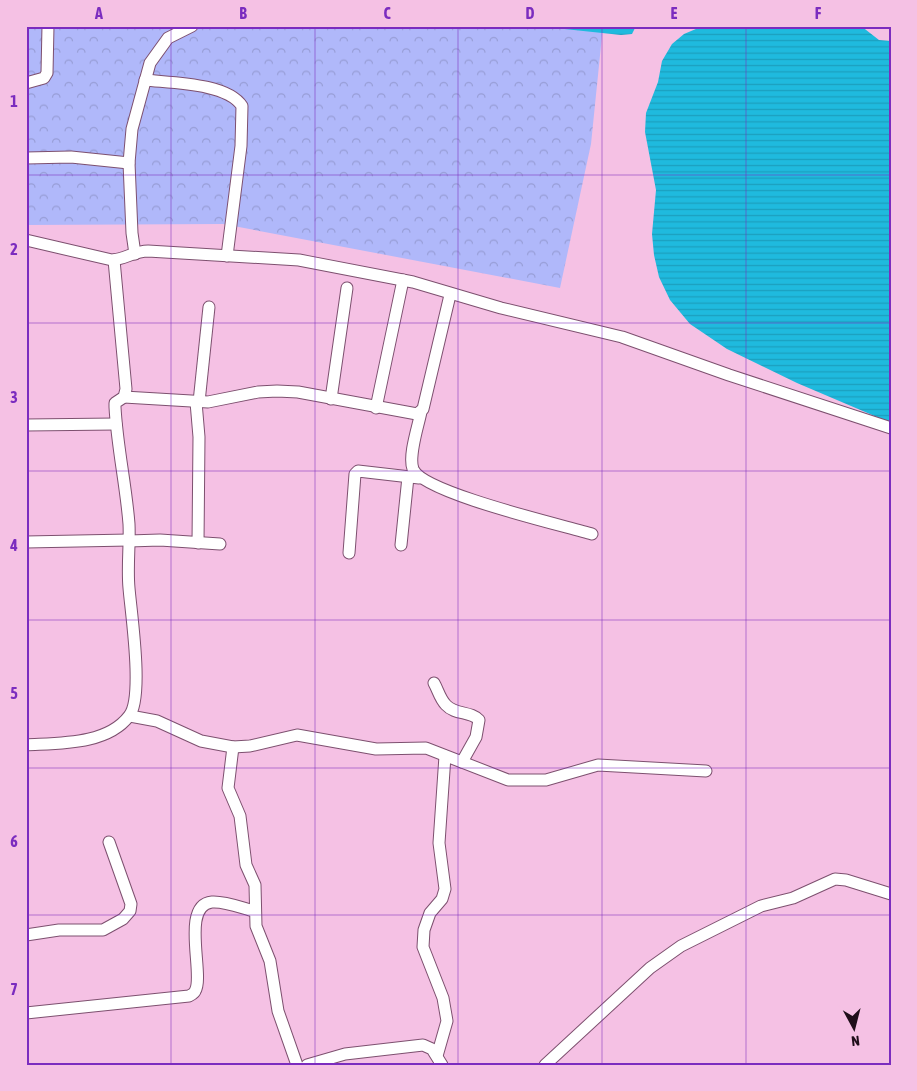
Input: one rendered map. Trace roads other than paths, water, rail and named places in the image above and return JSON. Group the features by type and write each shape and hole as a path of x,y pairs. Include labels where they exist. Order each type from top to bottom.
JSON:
{"street":[{"path":"26,83 44,78 47,73 48,26"},
{"path":"135,254 132,233 129,163 132,129 150,63 168,38 192,26"},
{"path":"146,80 217,90 233,97 242,106 241,146 227,256"},
{"path":"26,158 72,157 129,163"},
{"path":"26,240 114,260 121,260 144,251 299,260 404,280 450,294 622,337 729,375 891,428"},
{"path":"26,745 91,739 119,725 130,716 133,708 136,665 131,613 133,541 129,524 116,424 120,400 126,389 114,260"},
{"path":"376,408 404,280"},
{"path":"330,399 347,288"},
{"path":"401,545 414,477 412,458 421,412 450,294"},
{"path":"198,543 198,402 209,307"},
{"path":"120,400 198,402 258,392 277,391 298,392 411,414 421,412"},
{"path":"26,425 116,424"},
{"path":"348,553 355,474 362,470 414,477 457,496 592,534"},
{"path":"26,542 133,541 220,544"},
{"path":"434,683 442,701 448,708 475,716 479,720 476,737 462,762"},
{"path":"130,716 157,721 201,741 233,747 250,746 297,735 376,749 426,748 500,778 518,781 546,780 598,765 706,771"},
{"path":"233,747 228,788 240,816 246,865 255,885 254,911 256,926 270,961 278,1011 297,1065"},
{"path":"440,1060 447,1021 442,998 424,947 424,930 430,913 442,900 445,889 439,843 445,756"},
{"path":"26,935 59,930 103,930 123,919 130,911 131,904 109,842"},
{"path":"545,1065 650,968 681,946 760,906 793,898 835,879 852,882 891,894"},
{"path":"26,1013 189,996 195,992 198,984 194,952 195,931 200,911 205,904 215,902 254,911"},
{"path":"307,1065 345,1054 423,1045 428,1046 440,1060"}]}
